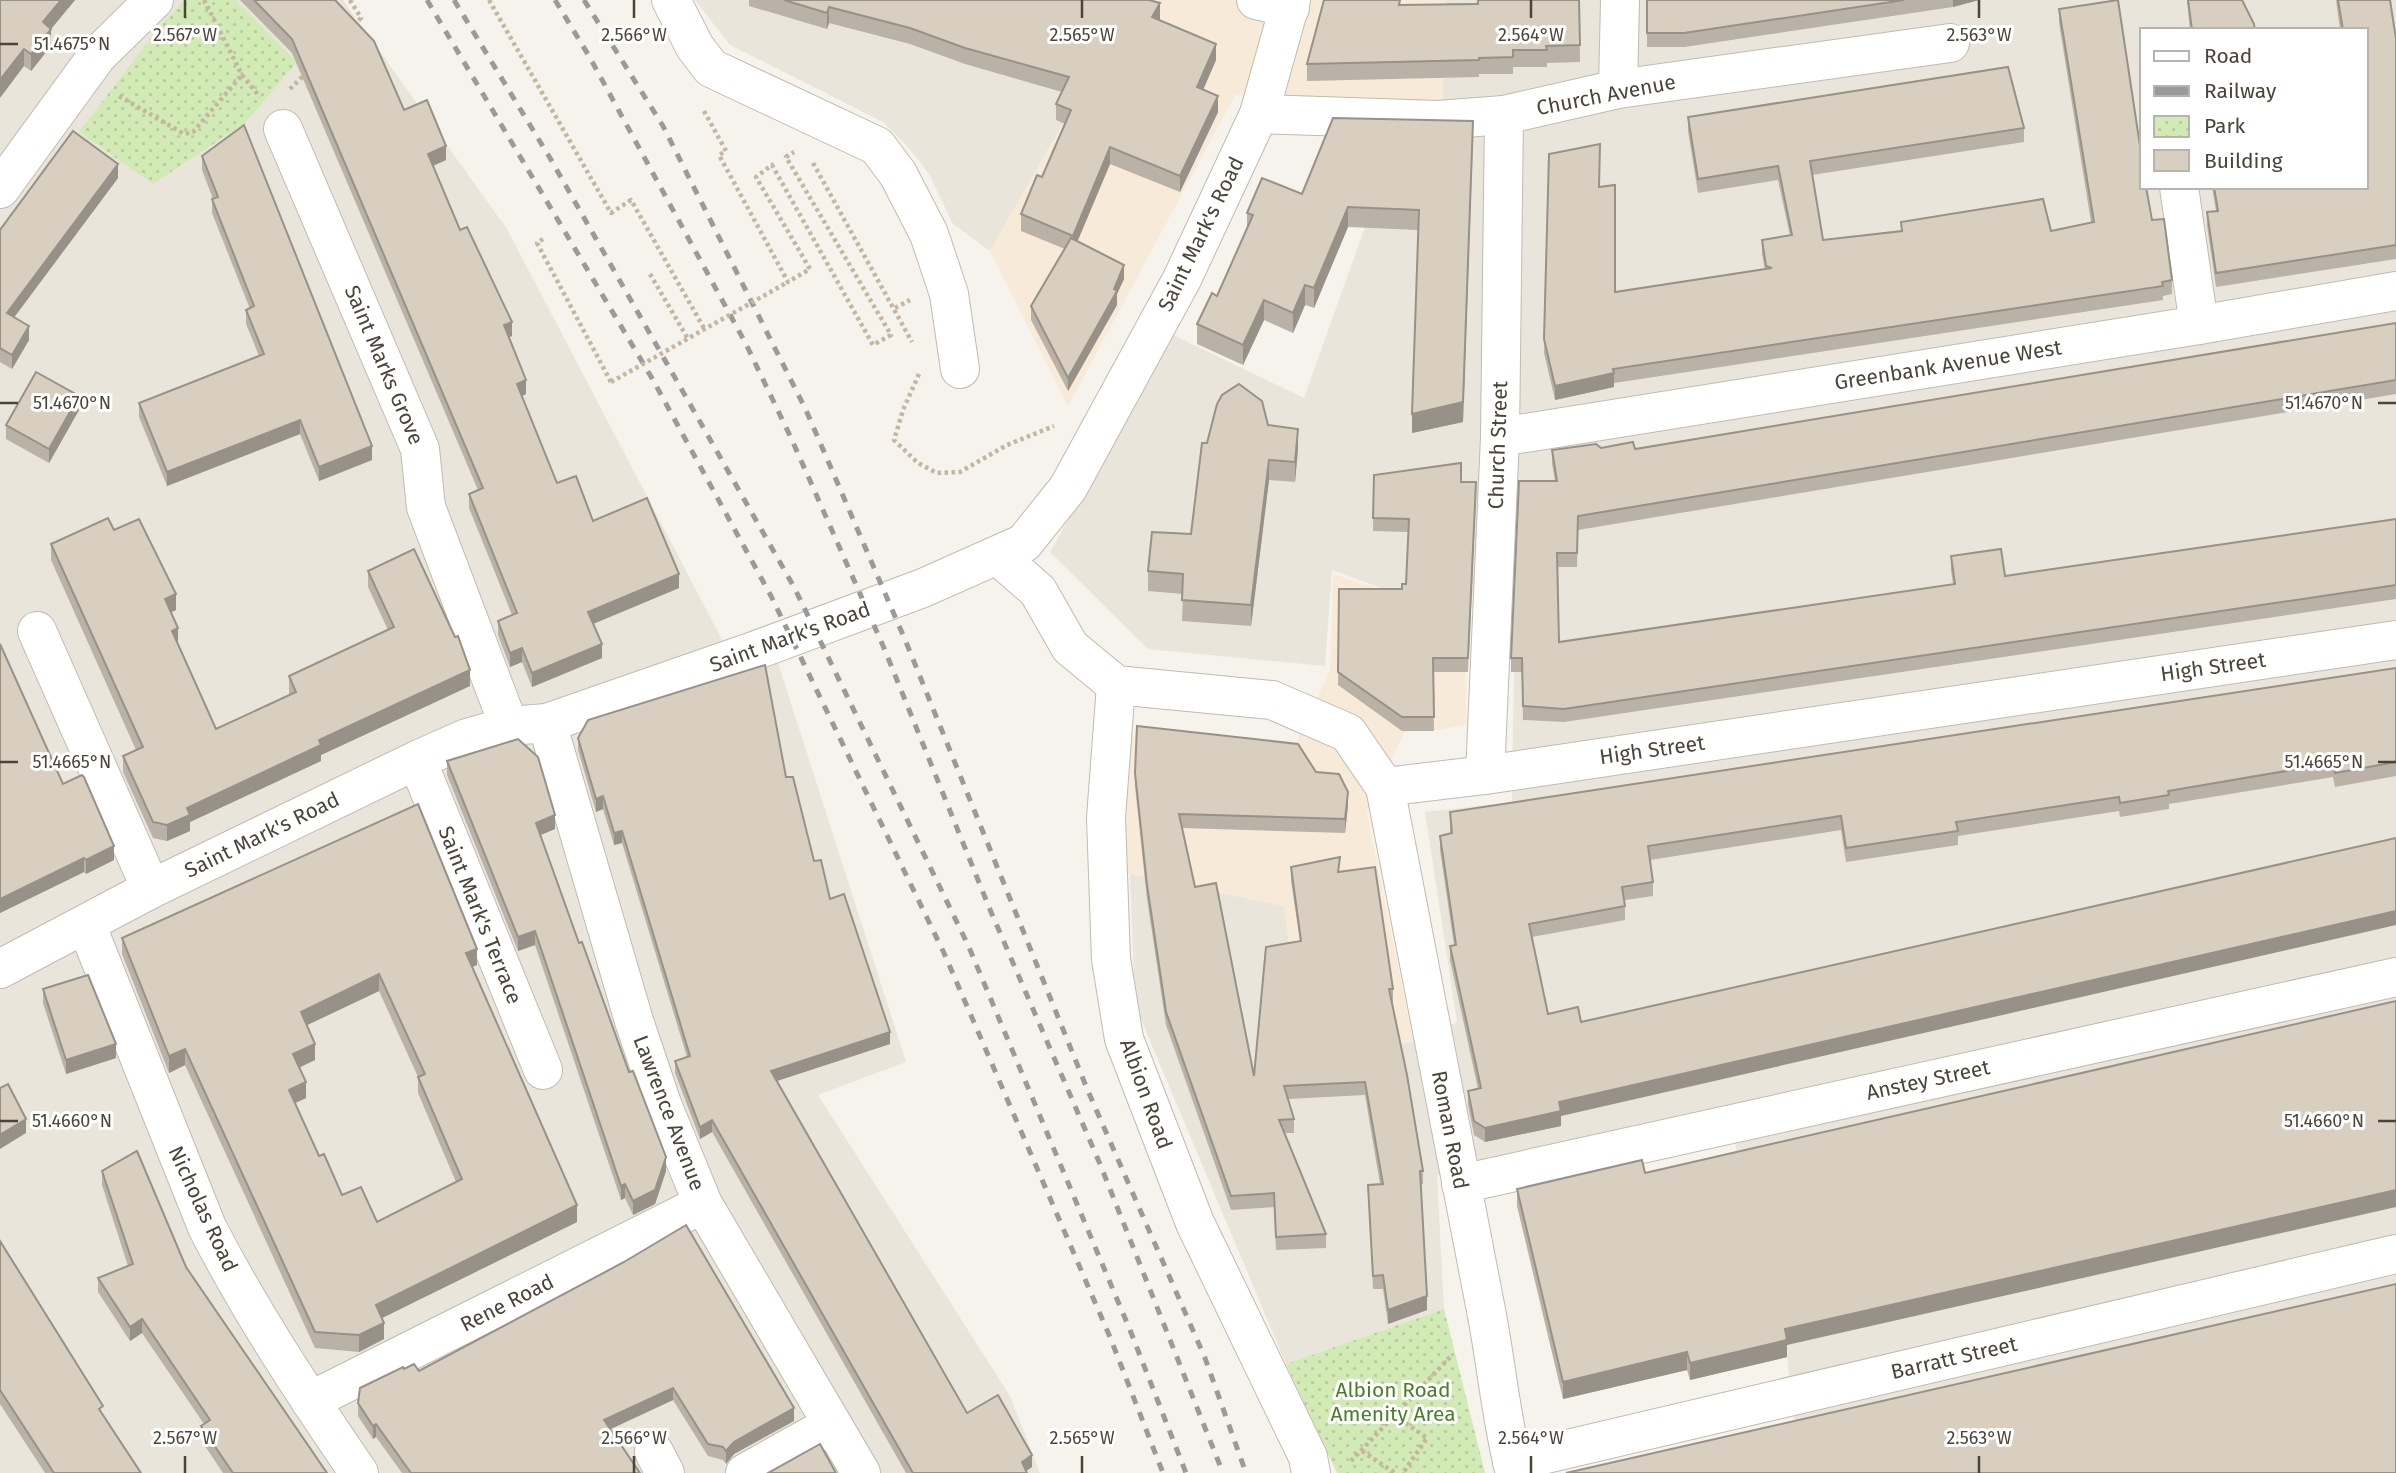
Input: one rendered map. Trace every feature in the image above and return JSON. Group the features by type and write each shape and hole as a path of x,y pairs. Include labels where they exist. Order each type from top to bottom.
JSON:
{"street":[{"path":"0,189 97,56 154,0"},
{"path":"671,0 695,47 711,68 877,146 898,174 929,234 949,294 942,367"},
{"path":"1618,89 1620,0"},
{"name":"Saint Mark's Road","path":"0,969 151,888 467,738 509,726 547,723 899,597 1024,543 1068,488 1182,279 1259,114 1279,3"},
{"name":"Church Avenue","path":"1259,114 1438,120 1504,115 1618,89 1950,43"},
{"name":"Church Street","path":"1485,775 1500,437 1504,115"},
{"name":"Saint Marks Grove","path":"276,119 420,449 426,507 509,726"},
{"path":"2179,189 2199,325"},
{"name":"Greenbank Avenue West","path":"1500,437 2199,325 2396,290"},
{"path":"998,556 1038,591 1070,647 1116,685 1272,700 1348,733 1385,787"},
{"path":"37,631 151,888"},
{"name":"High Street","path":"1385,787 1485,775 2396,640"},
{"name":"Albion Road","path":"1116,685 1106,818 1111,959 1124,1039 1195,1223 1308,1457 1328,1469"},
{"name":"Lawrence Avenue","path":"547,723 634,1021 662,1104 703,1204 861,1473"},
{"name":"Saint Mark's Terrace","path":"417,760 543,1070"},
{"name":"Roman Road","path":"1385,787 1488,1317 1497,1388 1513,1467"},
{"name":"Nicholas Road","path":"86,925 207,1227 228,1268 310,1401 359,1473"},
{"name":"Anstey Street","path":"1461,1184 2396,977"},
{"name":"Rene Road","path":"310,1401 703,1204"},
{"name":"Barratt Street","path":"1513,1467 2396,1254"},
{"path":"745,1473 831,1425"}],"path":[{"path":"204,0 242,75 276,119 315,64"},
{"path":"350,0 361,18 352,27"},
{"path":"489,0 611,213 631,200 705,330"},
{"path":"83,76 184,134 193,132 242,75"},
{"path":"703,110 726,151 719,155 721,160 788,282"},
{"path":"543,239 537,243 611,382 810,269 756,177 772,165 873,345 891,335 786,157 803,147"},
{"path":"810,158 918,353"},
{"path":"650,274 688,339"},
{"path":"942,367 902,410 894,440 918,463 937,474 960,472 1007,446 1070,419 1102,422"},
{"path":"1328,1469 1362,1451 1488,1317"},
{"path":"1394,1415 1427,1438 1403,1473"},
{"path":"1362,1451 1395,1473"}],"shaded area":[{"path":"0,0 343,0 507,229 740,674 778,663 906,1062 818,1095 1010,1396 1040,1473 0,1473"},
{"path":"695,0 1122,0 1073,106 990,251 953,224 929,174 908,147 883,122 730,45"},
{"path":"1122,0 1445,0 1443,107 1235,95 1068,406 990,251 1073,106"},
{"path":"1445,0 2396,0 2396,1473 1795,1426 1787,1357 1727,1110 1437,1175 1444,1309 1286,1364 1135,1005 1130,874 1284,906 1305,1054 1412,1042 1457,1022 1425,812 1512,802 1515,594 1400,595 1332,570 1325,666 1148,649 1050,552 1173,335 1304,398 1389,160 1443,21"},
{"path":"1333,574 1400,596 1465,596 1466,724 1404,733 1367,813 1413,1041 1304,1054 1284,906 1115,871 1121,751 1141,726 1296,743 1330,671"}],"green space":[{"path":"185,0 235,0 297,62 245,123 153,184 79,132 161,25"},
{"name":"Albion Road Amenity Area","path":"1444,1309 1485,1473 1337,1473 1286,1364"}],"building":[{"path":"0,0 61,0 43,22 51,29 31,54 24,49 0,80"},
{"path":"254,0 335,0 374,41 404,110 427,100 446,146 428,154 460,230 467,227 512,322 504,325 526,380 517,384 557,483 576,476 593,521 647,498 679,574 588,612 602,644 532,673 522,648 510,653 498,621 517,613 469,494 483,488 292,39"},
{"path":"784,0 1149,0 1160,3 1152,17 1216,44 1197,87 1218,96 1180,176 1110,147 1073,236 1021,214 1037,175 1042,177 1071,110 1056,104 1069,77 965,48 910,28 829,7 827,13"},
{"path":"1324,0 1400,0 1399,5 1478,4 1478,0 1579,0 1580,45 1546,46 1547,50 1513,50 1513,57 1479,60 1307,64"},
{"path":"1647,0 1904,0 1684,33 1647,33"},
{"path":"2118,0 2140,146 2140,189 2146,189 2152,220 2164,219 2172,280 2162,282 2163,286 1613,369 1614,373 1555,386 1544,339 1549,154 1600,144 1599,187 1615,185 1615,292 1772,268 1766,266 1762,240 1792,235 1778,166 1698,179 1688,117 2008,67 2024,128 1810,161 1823,240 1902,231 1901,222 2043,199 2051,231 2094,222 2059,9"},
{"path":"2188,0 2242,0 2255,28 2192,28"},
{"path":"2338,0 2390,0 2396,39 2396,245 2216,273 2207,212 2218,211 2214,189 2368,189 2368,28 2343,28"},
{"path":"1333,118 1473,121 1463,402 1412,414 1419,210 1348,207 1314,288 1305,285 1293,313 1264,300 1243,345 1197,324 1212,293 1217,296 1253,215 1247,213 1262,178 1302,194"},
{"path":"244,125 372,446 319,467 300,420 167,472 139,403 264,354 246,310 254,306 212,199 218,197 202,156"},
{"path":"73,131 118,164 7,313 29,326 12,355 0,348 0,230"},
{"path":"1071,238 1124,265 1114,289 1117,291 1068,378 1031,306"},
{"path":"2396,323 2396,380 1578,516 1577,553 1557,553 1559,642 1955,584 1951,556 2001,549 2005,576 2396,519 2396,585 1564,709 1523,706 1522,658 1511,658 1519,481 1557,481 1552,450 1596,444 1601,448 1633,442 1635,449"},
{"path":"36,372 79,396 49,449 6,425"},
{"path":"1239,384 1262,401 1268,425 1298,429 1295,462 1269,460 1251,605 1182,600 1183,574 1148,571 1152,532 1191,534 1202,443 1207,443 1222,395"},
{"path":"1461,463 1461,482 1476,482 1468,658 1433,658 1434,717 1402,717 1338,672 1339,589 1402,589 1402,584 1406,584 1409,519 1373,518 1374,475"},
{"path":"108,518 114,530 139,519 176,594 165,599 178,628 172,631 216,729 296,692 289,676 394,627 368,571 414,549 455,637 458,636 470,670 319,740 321,745 187,808 190,815 167,825 153,822 123,756 143,747 51,544"},
{"path":"0,644 63,784 82,775 84,777 114,846 0,899"},
{"path":"765,665 786,777 793,777 814,861 821,860 830,899 844,894 890,1032 771,1071 967,1413 998,1395 1032,1455 1022,1462 1027,1473 913,1473 712,1120 700,1127 675,1061 690,1056 622,831 614,833 603,796 596,799 578,738 588,720"},
{"path":"2396,668 2396,762 2335,773 2333,763 2168,791 2169,795 2120,803 2119,797 1956,822 1958,831 1846,848 1841,816 1648,846 1653,882 1622,887 1625,906 1529,924 1548,1014 1578,1007 1581,1022 2396,838 2396,911 1559,1102 1561,1111 1485,1128 1474,1121 1468,1091 1481,1088 1450,946 1456,945 1440,836 1452,833 1450,812"},
{"path":"1137,726 1298,744 1316,772 1339,774 1348,792 1345,819 1179,814 1195,887 1216,883 1254,1076 1266,947 1301,941 1291,867 1340,857 1338,872 1375,867 1393,989 1389,989 1423,1171 1420,1171 1427,1296 1388,1310 1383,1275 1373,1276 1368,1185 1383,1184 1365,1082 1284,1086 1294,1119 1279,1120 1326,1234 1276,1237 1274,1193 1231,1196 1166,1012 1147,885 1135,773"},
{"path":"518,739 538,757 555,815 536,823 629,1072 633,1071 666,1157 655,1190 633,1201 625,1184 621,1186 535,931 518,937 447,761"},
{"path":"418,804 477,949 466,953 577,1205 376,1305 384,1323 359,1335 315,1332 185,1049 169,1056 122,938","holes":["379,974 425,1074 418,1077 462,1179 377,1222 361,1187 342,1195 324,1154 319,1156 289,1090 306,1082 293,1054 315,1044 301,1012"]},
{"path":"88,975 116,1044 66,1060 43,989"},
{"path":"2396,1001 2396,1190 1785,1329 1787,1340 1690,1363 1687,1352 1563,1382 1517,1189 1642,1160 1645,1173"},
{"path":"8,1084 26,1119 0,1135 0,1088"},
{"path":"137,1151 186,1267 327,1473 233,1473 201,1426 210,1420 142,1319 130,1327 98,1278 133,1264 102,1171"},
{"path":"686,1225 794,1408 734,1442 726,1451 723,1447 708,1444 673,1388 604,1420 640,1473 411,1473 358,1403 360,1388 403,1367 404,1369 414,1364 419,1371 624,1262"},
{"path":"0,1241 103,1406 99,1409 141,1473 54,1473 0,1390"},
{"path":"2396,1284 2396,1473 1566,1473"},
{"path":"820,1444 836,1473 768,1473"}],"railway":[{"path":"427,0 653,380 771,596 944,953 1110,1337 1163,1473"},
{"path":"454,0 550,158 794,587 968,945 1130,1330 1186,1473"},
{"path":"555,0 589,56 746,344 792,440 884,648 991,912 1100,1164 1223,1473"},
{"path":"584,0 663,126 806,410 906,642 1088,1091 1205,1358 1246,1473"}]}
